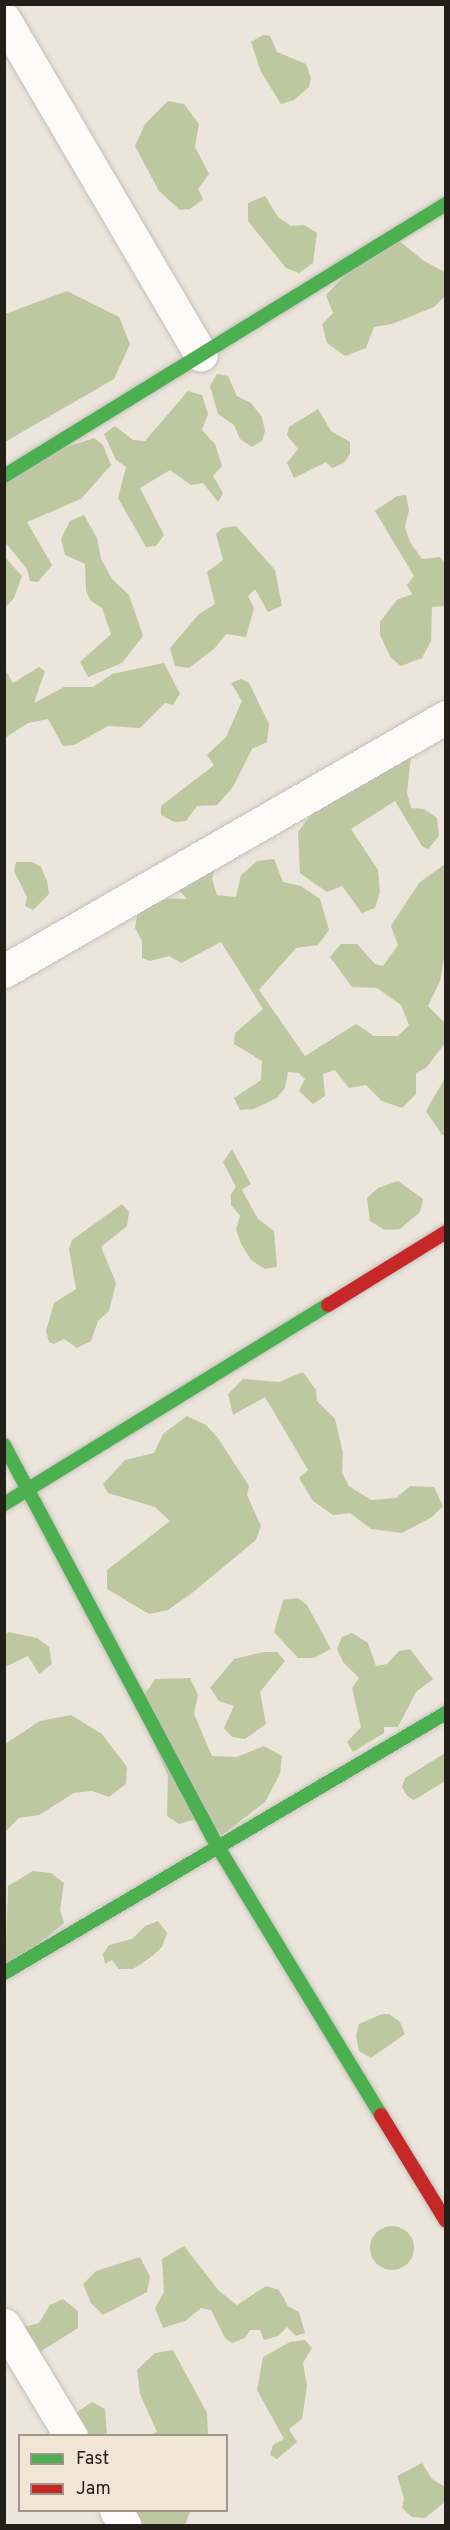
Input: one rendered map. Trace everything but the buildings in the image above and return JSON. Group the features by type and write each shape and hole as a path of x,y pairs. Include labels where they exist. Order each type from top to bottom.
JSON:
{"street":[{"path":"4,19 201,355"},
{"path":"4,476 446,204"},
{"path":"4,971 446,717"},
{"path":"4,1504 446,1232"},
{"path":"4,1445 31,1489 218,1846 446,2221"},
{"path":"4,1973 446,1713"},
{"path":"4,2325 70,2434"},
{"path":"117,2512 125,2526"}],"green space":[{"path":"263,35 270,36 277,52 306,64 311,78 309,87 294,100 281,104 261,72 251,42"},
{"path":"168,101 184,104 199,124 195,147 209,174 198,189 203,199 190,209 180,210 159,191 135,146 145,124"},
{"path":"265,196 278,217 291,226 304,225 317,233 313,263 299,273 286,268 248,221 248,203"},
{"path":"387,231 424,261 445,272 445,296 434,307 392,324 374,327 366,348 345,356 327,343 322,324 333,313 326,295"},
{"path":"67,291 119,317 130,344 114,379 5,442 5,314"},
{"path":"217,374 228,376 237,396 251,403 262,417 265,431 262,441 252,447 240,439 234,425 218,414 210,386"},
{"path":"188,391 202,395 208,414 202,430 215,444 222,466 213,476 223,493 218,502 203,483 191,485 170,470 140,488 164,535 156,546 146,547 118,498 126,467 116,460 104,434 115,426 133,440 145,441"},
{"path":"318,409 331,431 350,442 350,454 344,463 332,468 326,462 294,478 287,463 298,449 287,435 289,427"},
{"path":"94,438 103,445 111,465 81,499 27,522 52,565 38,582 30,581 27,569 5,542 4,468"},
{"path":"406,495 409,510 405,527 410,542 422,559 440,557 445,563 446,606 432,607 431,641 422,658 401,666 391,658 380,635 380,622 397,600 412,594 407,585 414,576 375,511 397,496"},
{"path":"84,515 97,538 101,559 112,579 129,595 143,636 122,663 88,677 80,662 111,634 102,608 91,601 86,591 85,564 65,555 61,539 70,521"},
{"path":"236,526 275,570 282,606 268,612 255,589 248,596 254,608 246,637 226,634 215,648 189,668 175,666 170,648 199,614 215,604 207,572 223,560 216,534 222,528"},
{"path":"4,556 22,576 14,598 5,608"},
{"path":"164,663 180,694 173,705 165,703 140,728 108,726 74,745 63,746 48,719 28,723 5,738 5,669 13,683 39,667 45,671 34,703 64,687 93,687 112,674"},
{"path":"241,679 249,683 269,724 267,742 252,749 233,787 217,805 197,806 186,821 174,822 161,815 161,806 214,765 207,755 226,737 242,701 231,683"},
{"path":"411,755 407,793 411,808 424,809 437,818 439,836 428,849 422,846 395,801 351,829 378,870 380,892 375,908 362,913 342,886 327,892 300,873 298,832 313,812"},
{"path":"274,859 283,882 301,886 320,899 329,930 318,945 296,948 259,990 305,1056 356,1024 374,1036 398,1036 409,1025 401,1005 377,988 352,987 330,957 341,944 357,944 375,964 383,966 398,945 391,926 420,882 445,864 445,953 440,981 428,1006 445,1023 445,1043 426,1068 416,1073 416,1094 402,1108 382,1101 366,1085 349,1088 335,1070 323,1074 325,1096 313,1104 299,1091 305,1079 299,1073 288,1072 285,1088 277,1098 254,1109 240,1110 234,1098 261,1080 262,1061 234,1044 235,1033 263,1009 221,942 181,963 169,956 150,961 142,958 142,941 135,928 138,909 152,898 187,899 177,888 217,860 212,879 217,895 236,897 241,875 257,861"},
{"path":"16,862 32,862 41,867 47,881 49,894 33,910 25,906 27,897 14,871"},
{"path":"445,1078 445,1135 442,1135 426,1111"},
{"path":"232,1149 251,1184 242,1190 258,1219 274,1231 277,1267 265,1269 251,1260 241,1244 236,1229 240,1216 231,1205 231,1194 236,1187 223,1162"},
{"path":"398,1181 423,1199 420,1212 400,1229 385,1230 370,1221 367,1198 378,1188"},
{"path":"122,1204 129,1212 127,1226 101,1247 116,1283 109,1311 98,1321 91,1341 77,1348 64,1339 54,1344 49,1342 46,1331 54,1303 76,1289 69,1249 72,1240"},
{"path":"303,1372 316,1390 317,1401 335,1419 343,1453 342,1473 349,1486 371,1500 396,1498 410,1486 434,1487 443,1506 432,1517 402,1533 371,1529 350,1513 333,1515 313,1501 299,1478 308,1470 265,1397 233,1415 228,1394 243,1379 279,1382"},
{"path":"187,1416 206,1425 218,1438 249,1486 247,1495 261,1526 256,1540 192,1593 168,1610 149,1614 107,1589 107,1570 170,1521 155,1507 108,1493 103,1484 125,1460 154,1453 163,1434"},
{"path":"298,1598 307,1605 331,1649 314,1658 298,1658 274,1632 283,1600"},
{"path":"8,1632 37,1638 49,1647 52,1664 39,1674 28,1656 5,1667 5,1634"},
{"path":"352,1633 368,1643 376,1666 387,1664 399,1651 410,1649 433,1679 416,1692 398,1727 384,1727 384,1733 353,1752 347,1742 361,1727 352,1688 359,1678 343,1662 337,1649 342,1637"},
{"path":"264,1652 277,1652 285,1661 260,1692 266,1724 245,1739 232,1737 224,1728 234,1706 219,1701 210,1688 234,1659"},
{"path":"190,1678 198,1695 194,1714 212,1756 237,1757 264,1746 282,1756 280,1774 265,1802 222,1835 202,1817 179,1824 167,1816 168,1775 137,1706 155,1679"},
{"path":"71,1715 102,1734 127,1767 126,1784 109,1797 92,1791 74,1793 39,1815 19,1818 5,1832 5,1744 40,1721"},
{"path":"445,1753 445,1781 414,1800 407,1796 402,1787 405,1778"},
{"path":"33,1871 51,1873 64,1883 60,1910 64,1923 5,1972 8,1886"},
{"path":"158,1921 167,1933 162,1947 151,1957 133,1969 119,1969 112,1960 105,1964 103,1954 109,1945 132,1939 145,1926"},
{"path":"382,2014 389,2014 400,2022 405,2034 371,2058 359,2051 356,2036 359,2024"},
{"path":"392,2226 408,2232 414,2248 408,2264 392,2270 376,2264 370,2248 376,2232"},
{"path":"184,2246 219,2291 237,2305 266,2286 279,2290 288,2306 299,2312 305,2333 296,2336 287,2327 278,2336 264,2340 260,2330 250,2330 245,2338 232,2343 225,2338 211,2310 201,2308 185,2321 163,2328 155,2308 164,2292 162,2259"},
{"path":"140,2257 150,2277 147,2292 103,2315 91,2303 83,2284 96,2271"},
{"path":"63,2299 78,2311 78,2328 21,2364 21,2328 39,2323 50,2305"},
{"path":"305,2340 312,2348 303,2363 307,2386 302,2419 289,2429 297,2442 277,2459 270,2455 273,2445 284,2439 257,2390 263,2357 290,2342"},
{"path":"173,2350 207,2413 208,2434 154,2434 157,2432 140,2394 137,2370 155,2353"},
{"path":"92,2402 105,2409 107,2434 74,2434 71,2416"},
{"path":"422,2463 432,2479 445,2487 445,2502 425,2518 412,2517 402,2508 404,2498 397,2476"},
{"path":"105,2512 190,2512 185,2526 114,2525"}],"traffic: fast":[{"path":"4,476 446,204"},
{"path":"4,1504 328,1305"},
{"path":"4,1445 218,1847 381,2115"},
{"path":"4,1973 446,1713"}],"traffic: jam":[{"path":"328,1305 446,1232"},
{"path":"381,2115 446,2221"}]}
